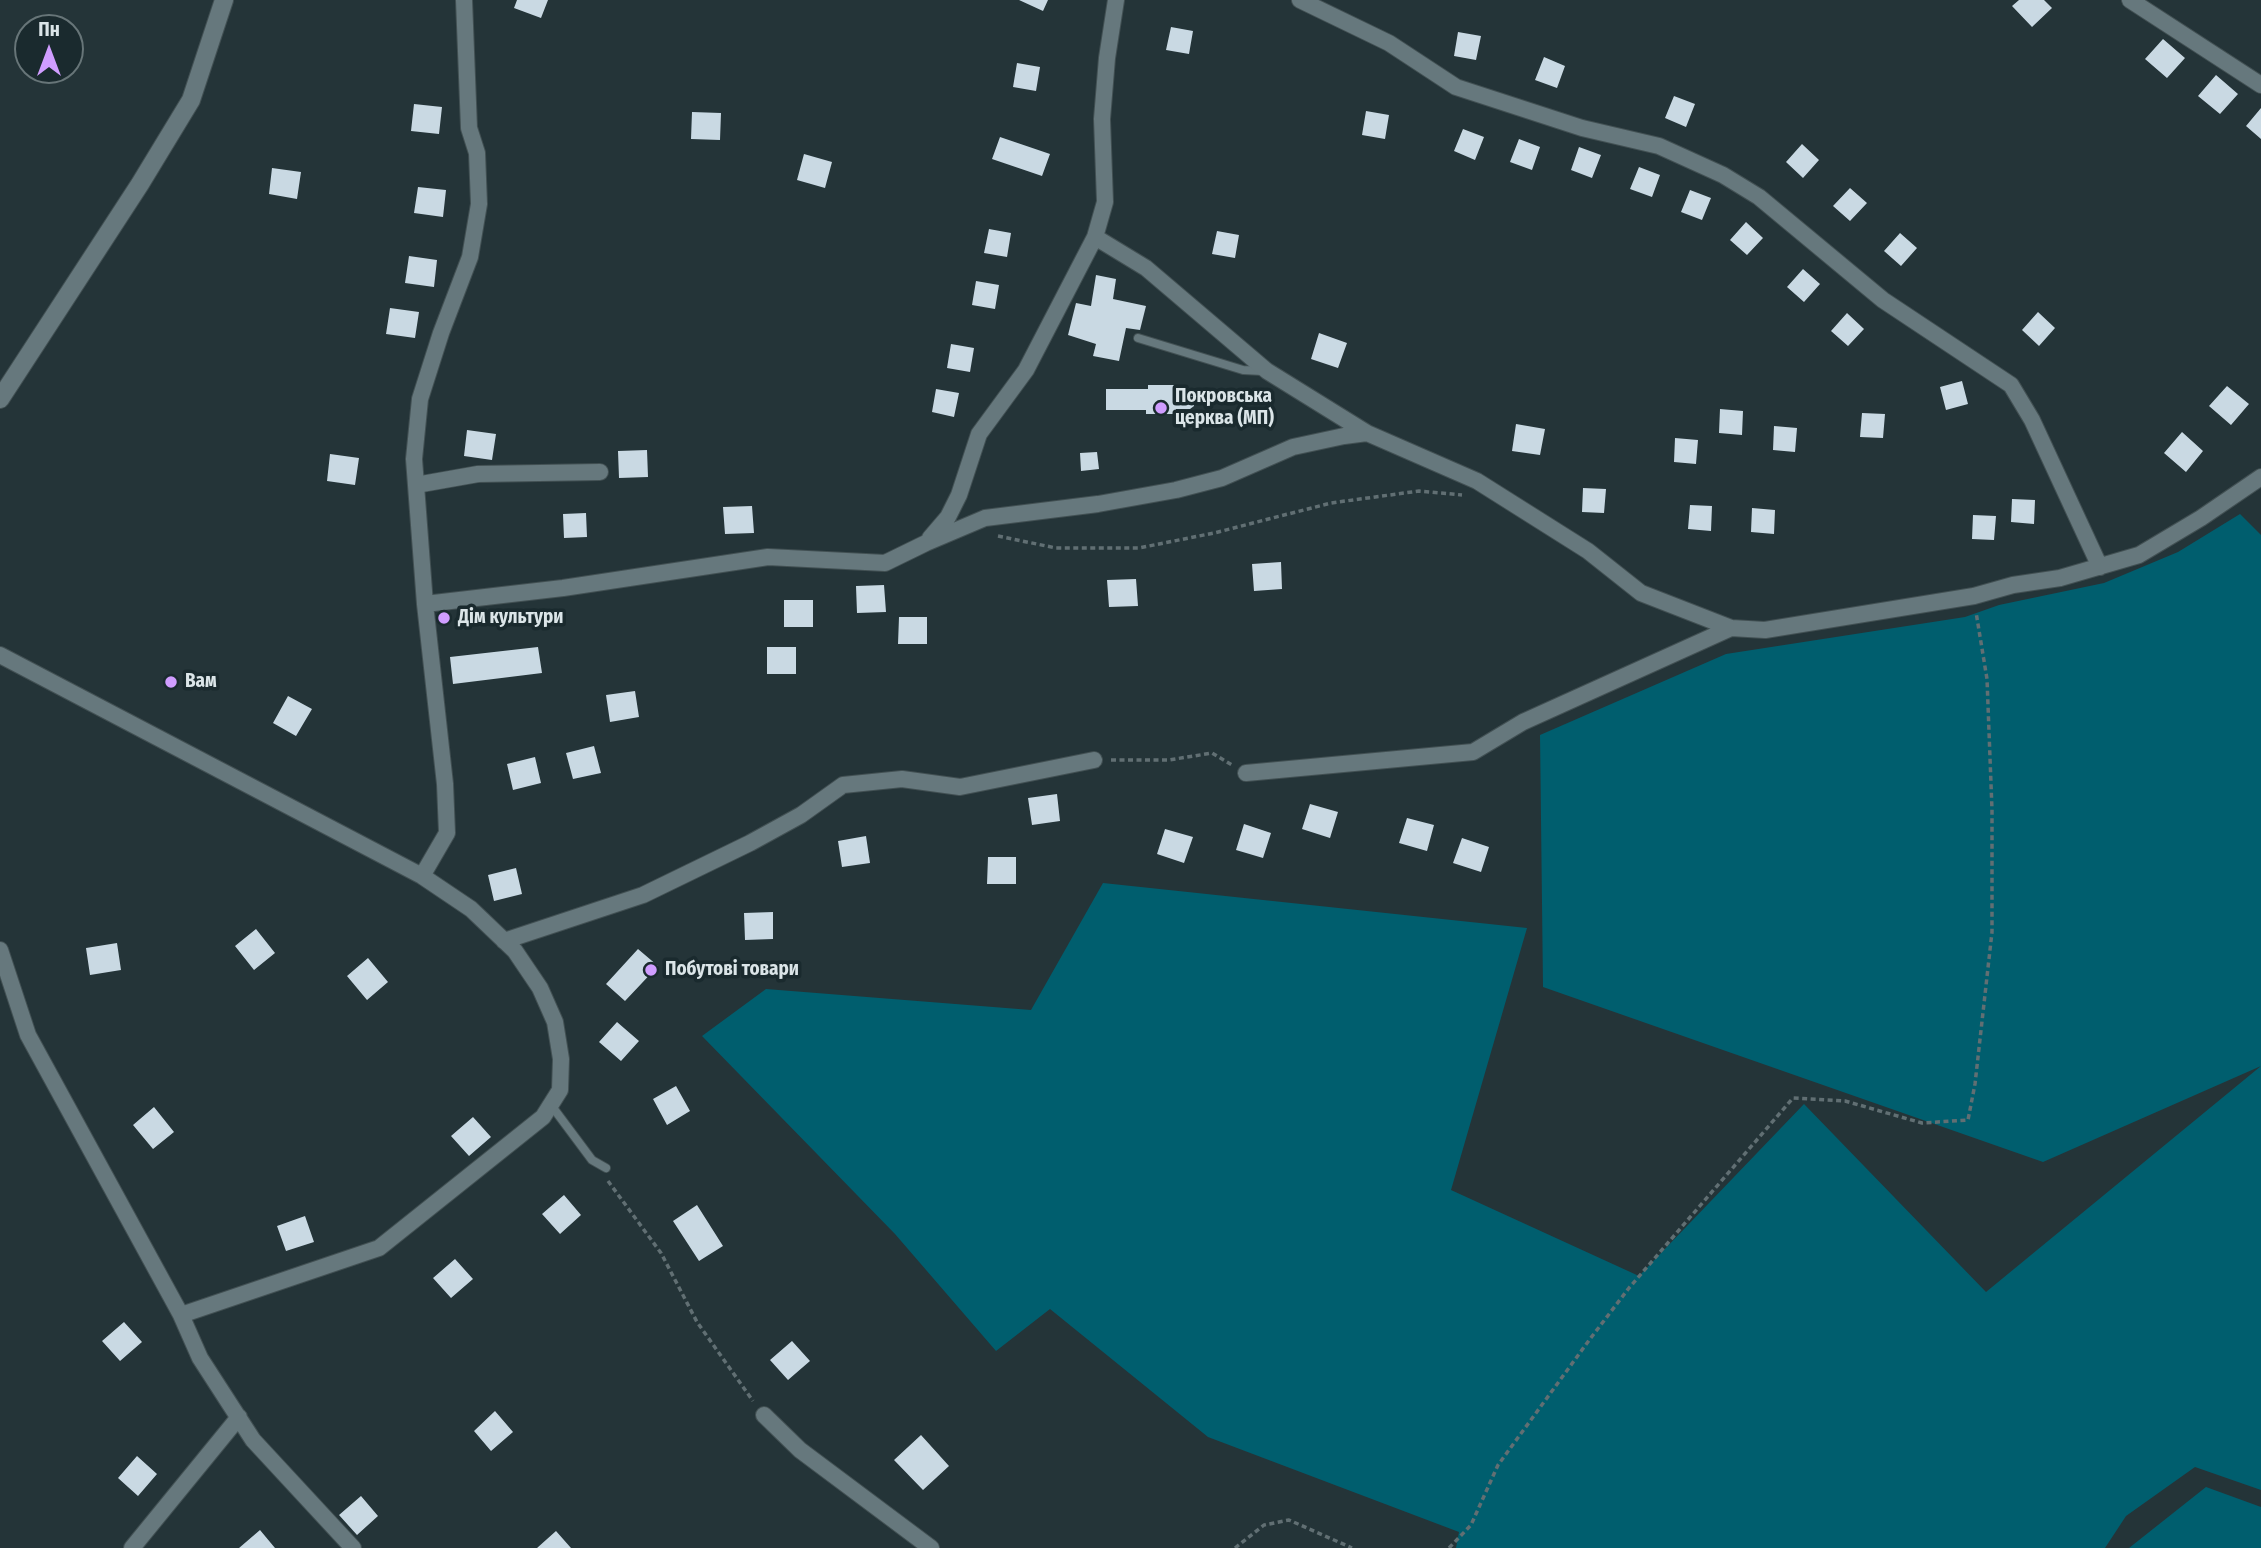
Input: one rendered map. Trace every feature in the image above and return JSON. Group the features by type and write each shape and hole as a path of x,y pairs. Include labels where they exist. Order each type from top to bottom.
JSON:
{"street":[{"path":"0,399 140,184 191,100 224,0"},
{"path":"422,876 446,832 445,785 425,604 414,459 420,399 441,333 470,257 479,204 477,153 469,128 464,0"},
{"path":"926,543 948,517 959,495 979,434 1026,370 1095,237 1105,202 1102,119 1107,58 1116,0"},
{"path":"1300,0 1389,43 1457,87 1581,128 1659,146 1723,175 1759,197 1883,300 2011,384 2032,420 2100,567"},
{"path":"2130,0 2261,85"},
{"path":"1095,237 1146,268 1267,371 1367,433 1477,481 1588,551 1641,593 1731,628 1765,630 1974,596 2100,567 2139,555 2201,518 2261,477"},
{"path":"425,604 563,588 768,557 885,563 985,518 1098,504 1176,490 1222,478 1293,447 1367,433"},
{"path":"416,485 478,474 600,472"},
{"path":"1246,773 1473,752 1523,722 1731,628"},
{"path":"0,655 422,876 471,909 515,951 540,988 555,1022 561,1059 560,1090 543,1117 379,1248 181,1315"},
{"path":"504,941 643,895 801,815 843,785 902,779 960,787 1094,760"},
{"path":"0,950 29,1035 181,1315 200,1358 253,1440 353,1548"},
{"path":"764,1415 800,1450 932,1548"},
{"path":"132,1548 239,1418"}],"lane":[{"path":"1138,338 1243,370 1267,371"},
{"path":"551,1105 592,1160 606,1168"}],"path":[{"path":"990,534 1056,548 1139,548 1214,533 1331,503 1419,492 1463,495"},
{"path":"1449,1548 1471,1525 1497,1465 1590,1339 1629,1288 1793,1098 1844,1101 1922,1124 1968,1120 1975,1084 1992,932 1992,810 1987,679 1974,596"},
{"path":"1094,760 1169,760 1212,753 1246,773"},
{"path":"606,1168 608,1184 661,1253 697,1322 764,1415"},
{"path":"1235,1548 1264,1525 1289,1520 1352,1548"}],"shaded area":[{"path":"2240,514 2261,535 2261,1066 2043,1162 1543,987 1540,735 1726,654 1965,617 1999,605 2104,583 2178,552"},
{"path":"1103,883 1527,928 1451,1190 1639,1276 1804,1104 1986,1292 2261,1066 2261,1490 2195,1467 2126,1516 2105,1548 1456,1548 1459,1532 1208,1437 1050,1309 996,1351 895,1234 702,1036 766,989 1031,1010"},
{"path":"2206,1487 2261,1507 2261,1548 2129,1548"}],"building":[{"path":"517,0 548,0 541,18 514,8"},
{"path":"1019,0 1048,0 1043,11"},
{"path":"2019,0 2044,0 2052,8 2032,27 2012,6"},
{"path":"1171,27 1193,31 1189,54 1166,50"},
{"path":"1458,32 1481,36 1476,60 1454,56"},
{"path":"2163,39 2185,58 2167,78 2145,59"},
{"path":"1544,57 1565,66 1557,88 1535,80"},
{"path":"1017,63 1040,67 1036,91 1013,87"},
{"path":"2216,75 2238,94 2220,114 2198,96"},
{"path":"1674,96 1695,104 1686,127 1665,118"},
{"path":"414,104 442,107 439,134 411,131"},
{"path":"2261,108 2261,139 2246,126"},
{"path":"1366,111 1389,115 1385,139 1362,135"},
{"path":"692,112 721,113 720,140 691,139"},
{"path":"1463,129 1484,137 1475,160 1454,151"},
{"path":"1000,137 1050,154 1042,176 992,159"},
{"path":"1519,139 1540,147 1532,170 1510,162"},
{"path":"1802,144 1819,160 1803,178 1786,162"},
{"path":"1579,147 1601,155 1592,178 1571,170"},
{"path":"804,154 832,162 825,188 797,180"},
{"path":"1639,167 1660,175 1652,197 1630,189"},
{"path":"272,168 301,172 297,199 269,194"},
{"path":"418,187 446,190 443,217 414,213"},
{"path":"1850,188 1867,203 1850,221 1833,206"},
{"path":"1690,190 1711,198 1702,220 1681,212"},
{"path":"1746,222 1763,238 1747,255 1730,240"},
{"path":"989,229 1011,233 1007,257 984,253"},
{"path":"1217,231 1239,235 1235,258 1212,254"},
{"path":"1900,233 1917,248 1901,266 1884,251"},
{"path":"409,256 437,260 434,287 405,283"},
{"path":"1803,269 1820,284 1804,302 1787,287"},
{"path":"1096,275 1116,279 1113,299 1146,306 1140,330 1126,328 1119,361 1093,356 1096,344 1068,335 1076,303 1091,306"},
{"path":"976,281 999,285 995,309 972,305"},
{"path":"390,308 419,312 415,338 386,334"},
{"path":"2038,312 2055,328 2039,346 2022,330"},
{"path":"1847,313 1864,329 1848,346 1831,331"},
{"path":"1319,333 1347,343 1338,368 1311,359"},
{"path":"951,344 974,348 970,372 947,368"},
{"path":"1962,381 1968,404 1946,410 1940,387"},
{"path":"1148,385 1177,385 1177,388 1189,388 1194,393 1194,406 1190,409 1176,409 1176,414 1146,414 1146,410 1106,410 1106,389 1148,389"},
{"path":"2227,386 2249,404 2231,425 2209,406"},
{"path":"936,389 959,393 954,417 932,412"},
{"path":"1720,409 1743,411 1742,435 1719,433"},
{"path":"1862,413 1885,414 1883,438 1860,437"},
{"path":"1516,424 1545,429 1540,455 1512,451"},
{"path":"1774,426 1797,428 1795,452 1773,450"},
{"path":"467,430 496,434 492,460 464,456"},
{"path":"2182,432 2203,451 2186,472 2164,453"},
{"path":"1675,438 1698,440 1696,464 1674,462"},
{"path":"647,450 648,477 619,478 618,451"},
{"path":"1097,452 1099,469 1081,471 1080,453"},
{"path":"330,454 359,458 355,485 327,481"},
{"path":"1583,488 1606,489 1604,513 1582,512"},
{"path":"2012,499 2035,500 2034,524 2011,522"},
{"path":"1690,505 1712,506 1711,531 1688,529"},
{"path":"752,506 754,533 725,534 723,507"},
{"path":"1752,508 1775,510 1774,534 1751,532"},
{"path":"586,513 587,537 564,538 563,514"},
{"path":"1973,515 1996,516 1994,540 1972,539"},
{"path":"1281,562 1282,589 1254,591 1252,564"},
{"path":"1136,579 1138,606 1109,607 1107,580"},
{"path":"884,585 886,612 857,613 856,586"},
{"path":"784,600 813,600 813,627 784,627"},
{"path":"899,617 927,617 927,644 898,644"},
{"path":"538,647 542,673 453,684 450,657"},
{"path":"767,647 796,647 796,674 767,674"},
{"path":"635,691 639,717 610,722 606,695"},
{"path":"288,696 312,709 296,736 273,723"},
{"path":"594,746 601,773 573,779 566,753"},
{"path":"535,757 541,783 513,790 507,764"},
{"path":"1057,794 1060,821 1032,825 1028,798"},
{"path":"1310,804 1338,812 1330,838 1302,829"},
{"path":"1407,818 1434,825 1427,851 1399,843"},
{"path":"1244,824 1271,833 1263,858 1236,850"},
{"path":"1165,829 1193,837 1184,863 1157,854"},
{"path":"866,836 870,863 842,867 838,841"},
{"path":"1462,838 1489,847 1481,872 1453,863"},
{"path":"988,857 1016,857 1016,884 987,884"},
{"path":"516,868 522,894 494,901 488,875"},
{"path":"773,912 773,939 745,940 744,913"},
{"path":"256,929 275,953 254,970 235,946"},
{"path":"117,943 121,970 90,975 86,948"},
{"path":"638,949 658,966 625,1001 606,984"},
{"path":"368,958 388,982 367,1000 347,976"},
{"path":"617,1022 639,1041 621,1061 599,1042"},
{"path":"676,1086 690,1111 667,1125 653,1099"},
{"path":"154,1107 174,1132 153,1149 133,1125"},
{"path":"473,1117 491,1137 469,1156 451,1136"},
{"path":"564,1195 581,1215 560,1234 542,1214"},
{"path":"697,1205 723,1246 699,1261 673,1221"},
{"path":"305,1216 314,1242 286,1251 277,1226"},
{"path":"455,1259 473,1279 451,1298 433,1278"},
{"path":"124,1322 142,1342 120,1361 102,1341"},
{"path":"792,1341 810,1361 788,1380 770,1360"},
{"path":"495,1411 513,1432 491,1451 474,1431"},
{"path":"921,1435 949,1466 923,1490 894,1460"},
{"path":"137,1456 157,1474 138,1496 118,1478"},
{"path":"361,1496 378,1516 357,1535 339,1515"},
{"path":"260,1530 275,1548 239,1548"},
{"path":"556,1531 571,1548 537,1548"}],"place":[{"name":"Покровська церква (МП)","path":"1161,408"},
{"name":"Дім культури","path":"444,618"},
{"name":"Вам","path":"171,682"},
{"name":"Побутові товари","path":"651,970"}]}
